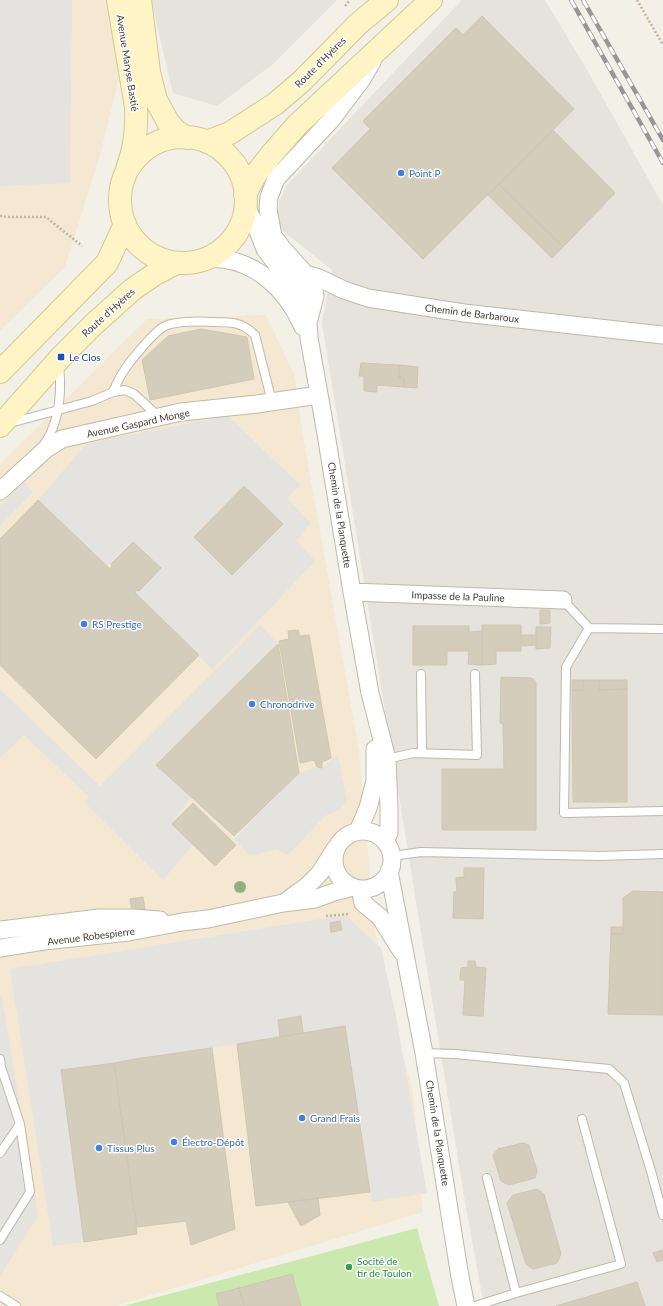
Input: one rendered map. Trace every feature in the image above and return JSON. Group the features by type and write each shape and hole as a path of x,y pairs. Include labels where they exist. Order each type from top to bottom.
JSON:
{"main road":[{"name":"Avenue Maryse Bastié","path":"118,0 134,87 137,121 135,142 126,173"},
{"name":"Avenue Maryse Bastié","path":"140,0 149,72 156,100 168,122 176,130 197,140"},
{"path":"358,24 379,0"},
{"name":"Route d'Hyères","path":"197,140 230,133 275,104 302,81 358,24 386,0"},
{"path":"386,43 428,0"},
{"path":"245,196 256,174 297,125 431,0"},
{"path":"172,138 197,140 221,151 233,163 241,177 245,196 244,212 241,224 235,236 216,254 190,263 176,263 160,259 145,251 133,239 124,224 121,211 120,198 122,186 126,173 134,160 145,150 172,138"},
{"path":"0,372 107,263 124,224"},
{"name":"Route d'Hyères","path":"0,426 58,360 94,324 133,289 155,274 176,263"}],"street":[{"path":"308,330 315,296 313,286 305,274 282,250 273,236 268,209 269,197 276,179 331,120 362,79 386,43"},
{"name":"Chemin de la Planquette","path":"245,196 249,213 255,223 265,249 301,296 306,308 308,330 370,693 387,759 389,856 424,1053 466,1306"},
{"name":"Chemin de la Planquette","path":"205,259 214,258 242,263 256,270 281,293 308,330"},
{"name":"Chemin de Barbaroux","path":"286,275 305,274 319,278 344,290 368,298 464,312 663,335"},
{"name":"Avenue Gaspard Monge","path":"0,491 46,449 62,439 181,412 272,402 319,395"},
{"name":"Impasse de la Pauline","path":"352,592 563,600"},
{"name":"Chemin de la Planquette","path":"358,831 368,808 375,781 376,760 370,693"},
{"path":"358,831 376,834 389,856 381,883 375,886 357,888 344,882 338,875 334,866 336,846 349,834 358,831"},
{"name":"Avenue Robespierre","path":"283,903 307,886 336,846"},
{"name":"Chemin de la Planquette","path":"357,888 363,903 380,917 407,961"},
{"name":"Avenue Robespierre","path":"0,948 129,932 182,922 208,919 283,903 315,899 334,892 357,888"},
{"name":"Avenue Robespierre","path":"0,930 99,918 133,918 182,922"}],"lane":[{"path":"113,392 126,365 154,334 166,325 199,321 231,322 243,325 250,329 255,335 272,402"},
{"path":"32,462 44,444 59,410 60,380 58,360"},
{"path":"0,426 92,401 113,392 125,390 134,394 159,417"},
{"path":"563,600 589,628 663,629"},
{"path":"589,628 566,667 564,813 663,811"},
{"path":"421,674 422,753"},
{"path":"387,759 412,753 477,755 475,674"},
{"path":"389,856 421,852 600,856 663,854"},
{"path":"424,1053 455,1054 609,1069 624,1083 663,1215"},
{"path":"0,1065 20,1124 30,1192 0,1240"},
{"path":"475,1306 621,1264 582,1119"},
{"path":"0,1153 20,1124"},
{"path":"487,1178 516,1293"},
{"path":"0,1296 16,1306"}],"path":[{"path":"637,0 663,45"},
{"path":"0,216 46,217 82,246"},
{"path":"319,917 346,913 354,915"}],"shaded area":[{"path":"0,0 106,0 120,74 101,152 65,267 0,331"},
{"path":"0,0 72,0 70,183 0,186"},
{"path":"151,0 337,0 273,64 217,106 173,93"},
{"path":"462,0 545,0 587,70 663,205 663,1306 484,1306 465,1202 322,323 332,270 277,226 279,202 287,185"},
{"path":"266,315 295,376 303,436 359,750 375,930 390,1007 413,1093 423,1212 115,1306 0,1306 0,464 147,319"},
{"path":"227,415 300,485 287,498 310,523 297,541 315,561 212,670 199,655 135,593 161,568 133,542 111,564 106,565 38,500 86,444"},
{"path":"24,482 33,492 0,526 0,506"},
{"path":"260,625 278,644 156,764 191,797 172,824 193,845 163,880 84,802 89,797 24,735 0,758 0,689 100,786"},
{"path":"338,754 347,802 340,809 325,816 288,855 277,849 250,856 234,839 299,773 317,767 322,768"},
{"path":"345,915 381,948 396,1016 427,1193 372,1202 345,1026 303,1033 301,1016 278,1020 280,1037 61,1070 84,1242 53,1246 10,969"},
{"path":"0,997 2,997 38,1216 0,1276"}],"green space":[{"name":"Socité de tir de Toulon","path":"417,1228 439,1306 124,1306"}],"building":[{"path":"482,16 574,109 423,259 332,168 370,129 363,121 456,28 463,35"},
{"path":"553,130 615,193 563,247 499,184"},
{"path":"499,184 563,247 552,258 488,195"},
{"path":"201,329 247,337 254,379 150,400 142,360 168,336"},
{"path":"361,363 399,365 399,377 404,378 404,387 377,385 377,392 364,391 364,376 359,376"},
{"path":"399,365 418,367 417,388 404,387 404,378 399,377"},
{"path":"244,486 283,524 232,575 194,537"},
{"name":"RS Prestige","path":"38,500 110,569 112,566 111,564 133,542 161,568 139,591 137,590 135,593 199,655 96,759 0,665 0,539"},
{"path":"540,610 550,610 550,623 540,624"},
{"path":"482,625 521,625 521,651 496,651 496,664 482,665"},
{"path":"413,626 469,626 469,632 482,631 482,665 468,664 469,651 447,651 447,665 413,665"},
{"path":"536,627 551,627 550,648 536,649"},
{"path":"298,630 300,636 309,635 331,758 322,762 322,768 317,767 314,760 300,763 279,641 289,639 288,631"},
{"path":"521,635 537,635 537,645 521,646"},
{"name":"Chronodrive","path":"278,644 299,773 234,836 156,765"},
{"path":"501,677 532,678 536,682 536,830 442,830 442,769 504,769 503,724 500,723"},
{"path":"572,680 583,680 583,690 572,690"},
{"path":"583,680 599,680 599,690 627,689 627,802 573,802 572,690 583,690"},
{"path":"599,680 627,680 627,689 599,690"},
{"path":"193,803 236,845 215,866 172,824"},
{"path":"464,868 484,868 483,919 453,918 454,892 457,892 456,878 464,877"},
{"path":"633,891 663,892 663,1015 608,1014 611,934 623,934 623,898"},
{"path":"143,897 145,909 132,911 130,899"},
{"path":"340,921 342,930 331,932 330,923"},
{"path":"611,927 623,927 623,934 611,934"},
{"path":"468,961 475,961 476,967 486,968 483,1016 463,1015 465,980 460,980 461,968 468,967"},
{"path":"301,1016 303,1033 280,1037 278,1020"},
{"name":"Grand Frais","path":"345,1026 370,1192 256,1206 237,1044"},
{"name":"Électro-Dépôt","path":"212,1048 235,1229 191,1245 186,1221 137,1227 114,1063"},
{"name":"Tissus Plus","path":"114,1063 137,1234 84,1242 61,1070"},
{"path":"523,1143 529,1145 537,1171 535,1178 509,1185 501,1181 493,1155 498,1149"},
{"path":"537,1189 544,1194 561,1254 557,1263 533,1269 526,1264 507,1203 513,1195"},
{"path":"318,1198 320,1215 301,1226 288,1202"},
{"path":"662,1250 663,1260 657,1262 653,1253"},
{"path":"292,1274 301,1306 244,1306 239,1288"},
{"path":"637,1282 645,1306 556,1306"},
{"path":"239,1288 244,1306 219,1306 216,1294"}],"railway":[{"path":"571,0 663,163"},
{"path":"583,0 663,140"}],"place":[{"name":"Point P","path":"401,173"},
{"name":"Le Clos","path":"61,357"},
{"name":"RS Prestige","path":"84,624"},
{"name":"Chronodrive","path":"252,704"},
{"name":"Grand Frais","path":"302,1118"},
{"name":"Électro-Dépôt","path":"174,1142"},
{"name":"Tissus Plus","path":"99,1148"},
{"name":"Socité de tir de Toulon","path":"349,1267"}]}
